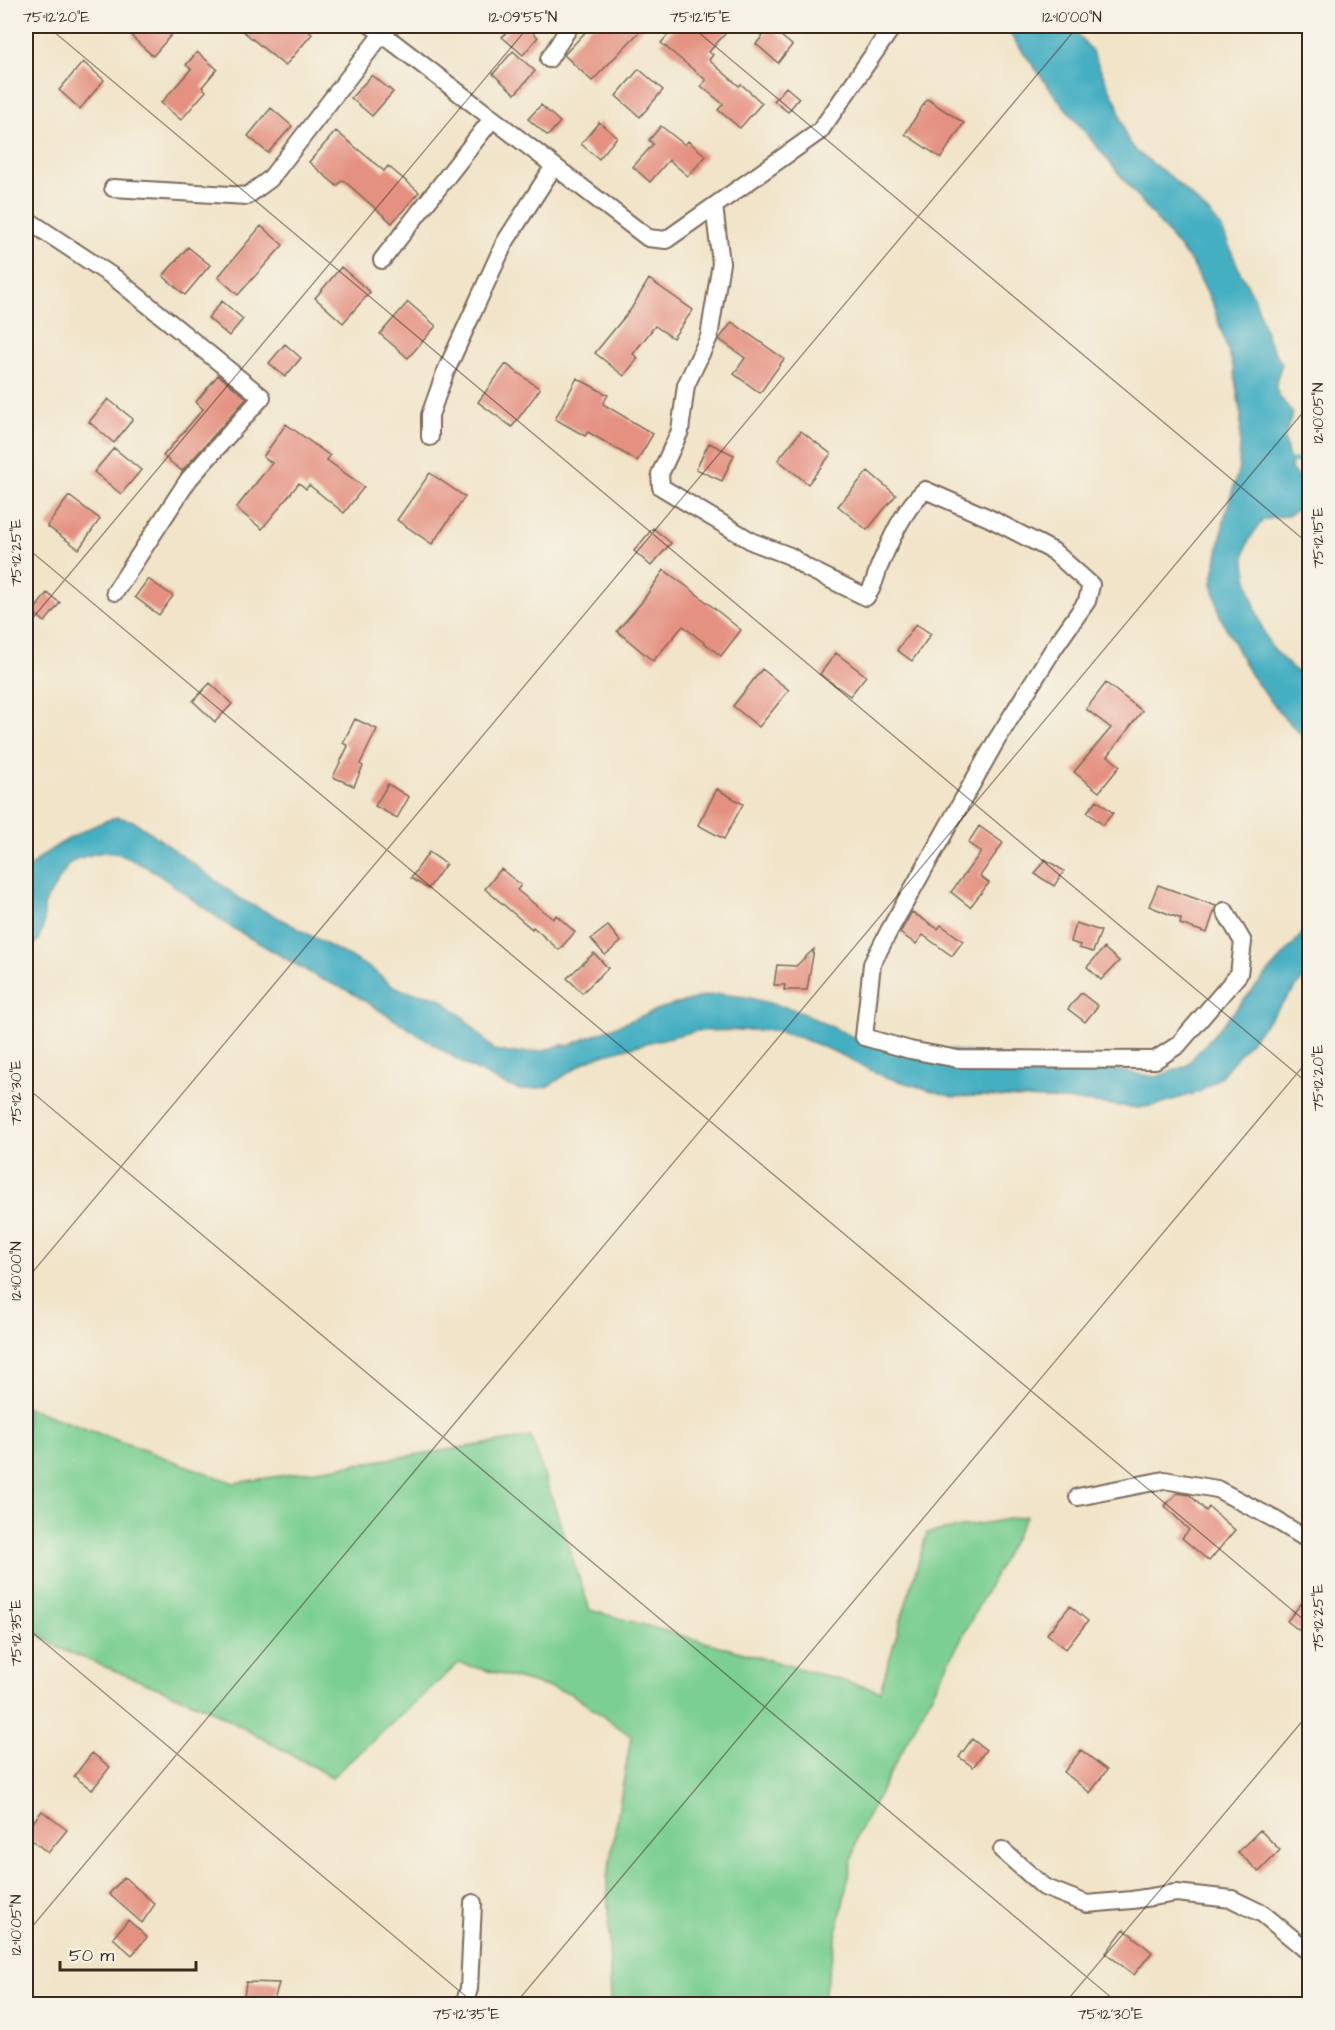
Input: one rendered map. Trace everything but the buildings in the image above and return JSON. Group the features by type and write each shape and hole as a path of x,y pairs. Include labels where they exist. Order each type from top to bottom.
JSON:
{"street":[{"path":"549,59 570,26"},
{"path":"113,188 247,196 270,178 377,30 648,238 666,240 820,131 893,26"},
{"path":"382,260 492,118"},
{"path":"430,437 430,415 441,384 505,243 554,166"},
{"path":"714,206 721,263 709,337 686,385 680,430 660,474 661,487 753,542 790,556 807,568 866,597 873,589 878,570 898,527 912,502 925,490 989,518 1053,551 1091,585 1087,601 1054,648 996,741 888,931 872,964 864,1037 910,1050 958,1059 1155,1060 1178,1045 1239,974 1243,942 1225,912"},
{"path":"26,219 115,278 262,397 189,479 115,592"},
{"path":"1078,1497 1164,1480 1217,1490 1275,1519 1310,1541"},
{"path":"1002,1850 1044,1887 1087,1904 1176,1893 1232,1899 1263,1914 1310,1953"},
{"path":"464,2004 469,1989 473,1903"}],"green space":[{"path":"26,1407 234,1483 531,1437 590,1610 880,1691 927,1533 1026,1516 857,1836 822,2004 611,2004 607,1878 631,1736 570,1693 459,1663 332,1777 207,1708 61,1649 26,1626"}],"water":[{"path":"1004,26 1071,26 1091,50 1117,104 1126,137 1136,151 1171,177 1221,227 1241,274 1255,299 1269,342 1282,364 1277,380 1277,391 1293,413 1284,438 1292,470 1307,489 1303,506 1289,515 1263,520 1247,544 1246,568 1256,610 1269,643 1309,683 1309,743 1280,713 1250,674 1220,616 1212,583 1225,516 1239,468 1241,416 1233,366 1213,305 1192,263 1054,94"},
{"path":"117,817 133,821 147,830 244,901 372,969 391,985 406,991 438,997 462,1016 494,1050 509,1053 542,1051 569,1045 662,1008 720,994 746,997 796,1010 857,1039 1104,1068 1156,1077 1186,1066 1310,925 1309,972 1220,1077 1199,1092 1138,1108 1068,1100 953,1097 882,1076 801,1038 775,1031 750,1030 696,1031 650,1042 585,1062 547,1087 520,1090 468,1066 349,991 319,978 231,927 152,870 120,854 104,852 94,854 76,859 68,865 47,899 44,907 44,924 38,940 26,953 26,874 41,857 53,849 94,826"}],"waterway":[{"path":"1284,460 1310,462"}]}
